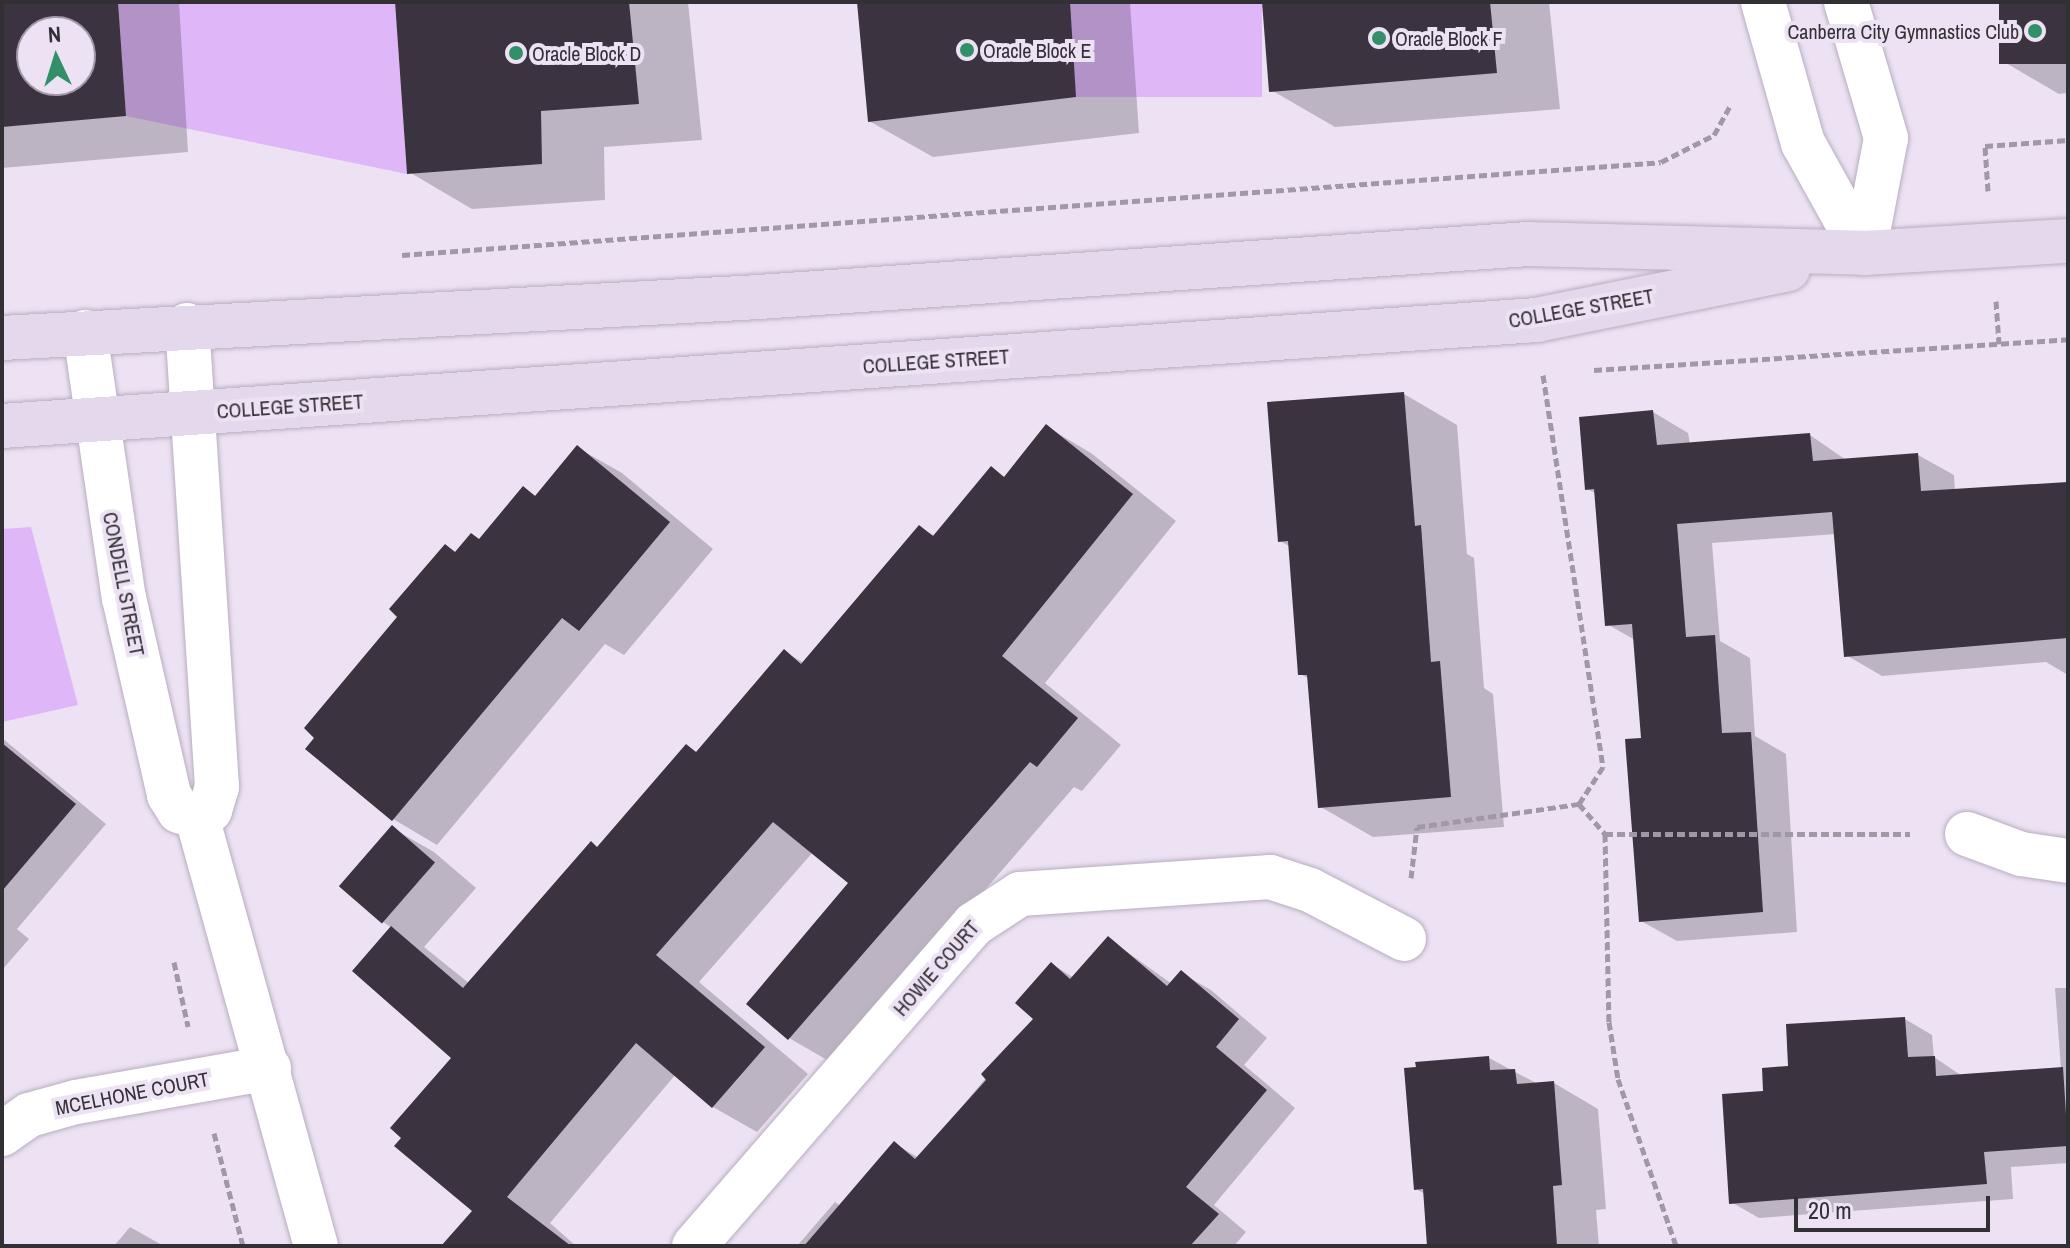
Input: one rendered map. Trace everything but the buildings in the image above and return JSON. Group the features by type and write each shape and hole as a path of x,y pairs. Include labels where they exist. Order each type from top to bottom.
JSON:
{"street":[{"path":"1763,2 1803,143 1864,253"},
{"path":"1846,2 1886,138 1864,253"},
{"name":"COLLEGE STREET","path":"2,338 187,325 759,297 1528,244 1864,253 2068,241"},
{"name":"COLLEGE STREET","path":"2,426 1536,320 1864,253"},
{"path":"187,325 217,787 210,810 197,817 316,1246"},
{"name":"CONDELL STREET","path":"85,332 95,419 124,598 169,795 179,811 197,817"},
{"path":"1967,834 2021,854 2068,861"},
{"name":"HOWIE COURT","path":"694,1246 974,924 1020,894 1270,877 1310,890 1404,939"},
{"name":"MCELHONE COURT","path":"2,1134 29,1115 76,1102 269,1068"}],"path":[{"path":"393,256 1661,162 1714,135 1733,100"},
{"path":"1985,146 2068,140"},
{"path":"1417,827 1579,804 1603,767 1536,320"},
{"path":"1579,804 1605,834 1609,1022 1618,1079 1676,1246"},
{"path":"1605,834 1967,834"}],"shaded area":[{"path":"118,2 395,2 407,174 126,116"},
{"path":"1070,2 1262,2 1262,97 1070,97"},
{"path":"31,527 78,705 2,722 2,529"}],"place":[{"name":"Canberra City Gymnastics Club","path":"2035,31"},
{"name":"Oracle Block F","path":"1379,38"},
{"name":"Oracle Block E","path":"967,50"},
{"name":"Oracle Block D","path":"516,53"}]}
